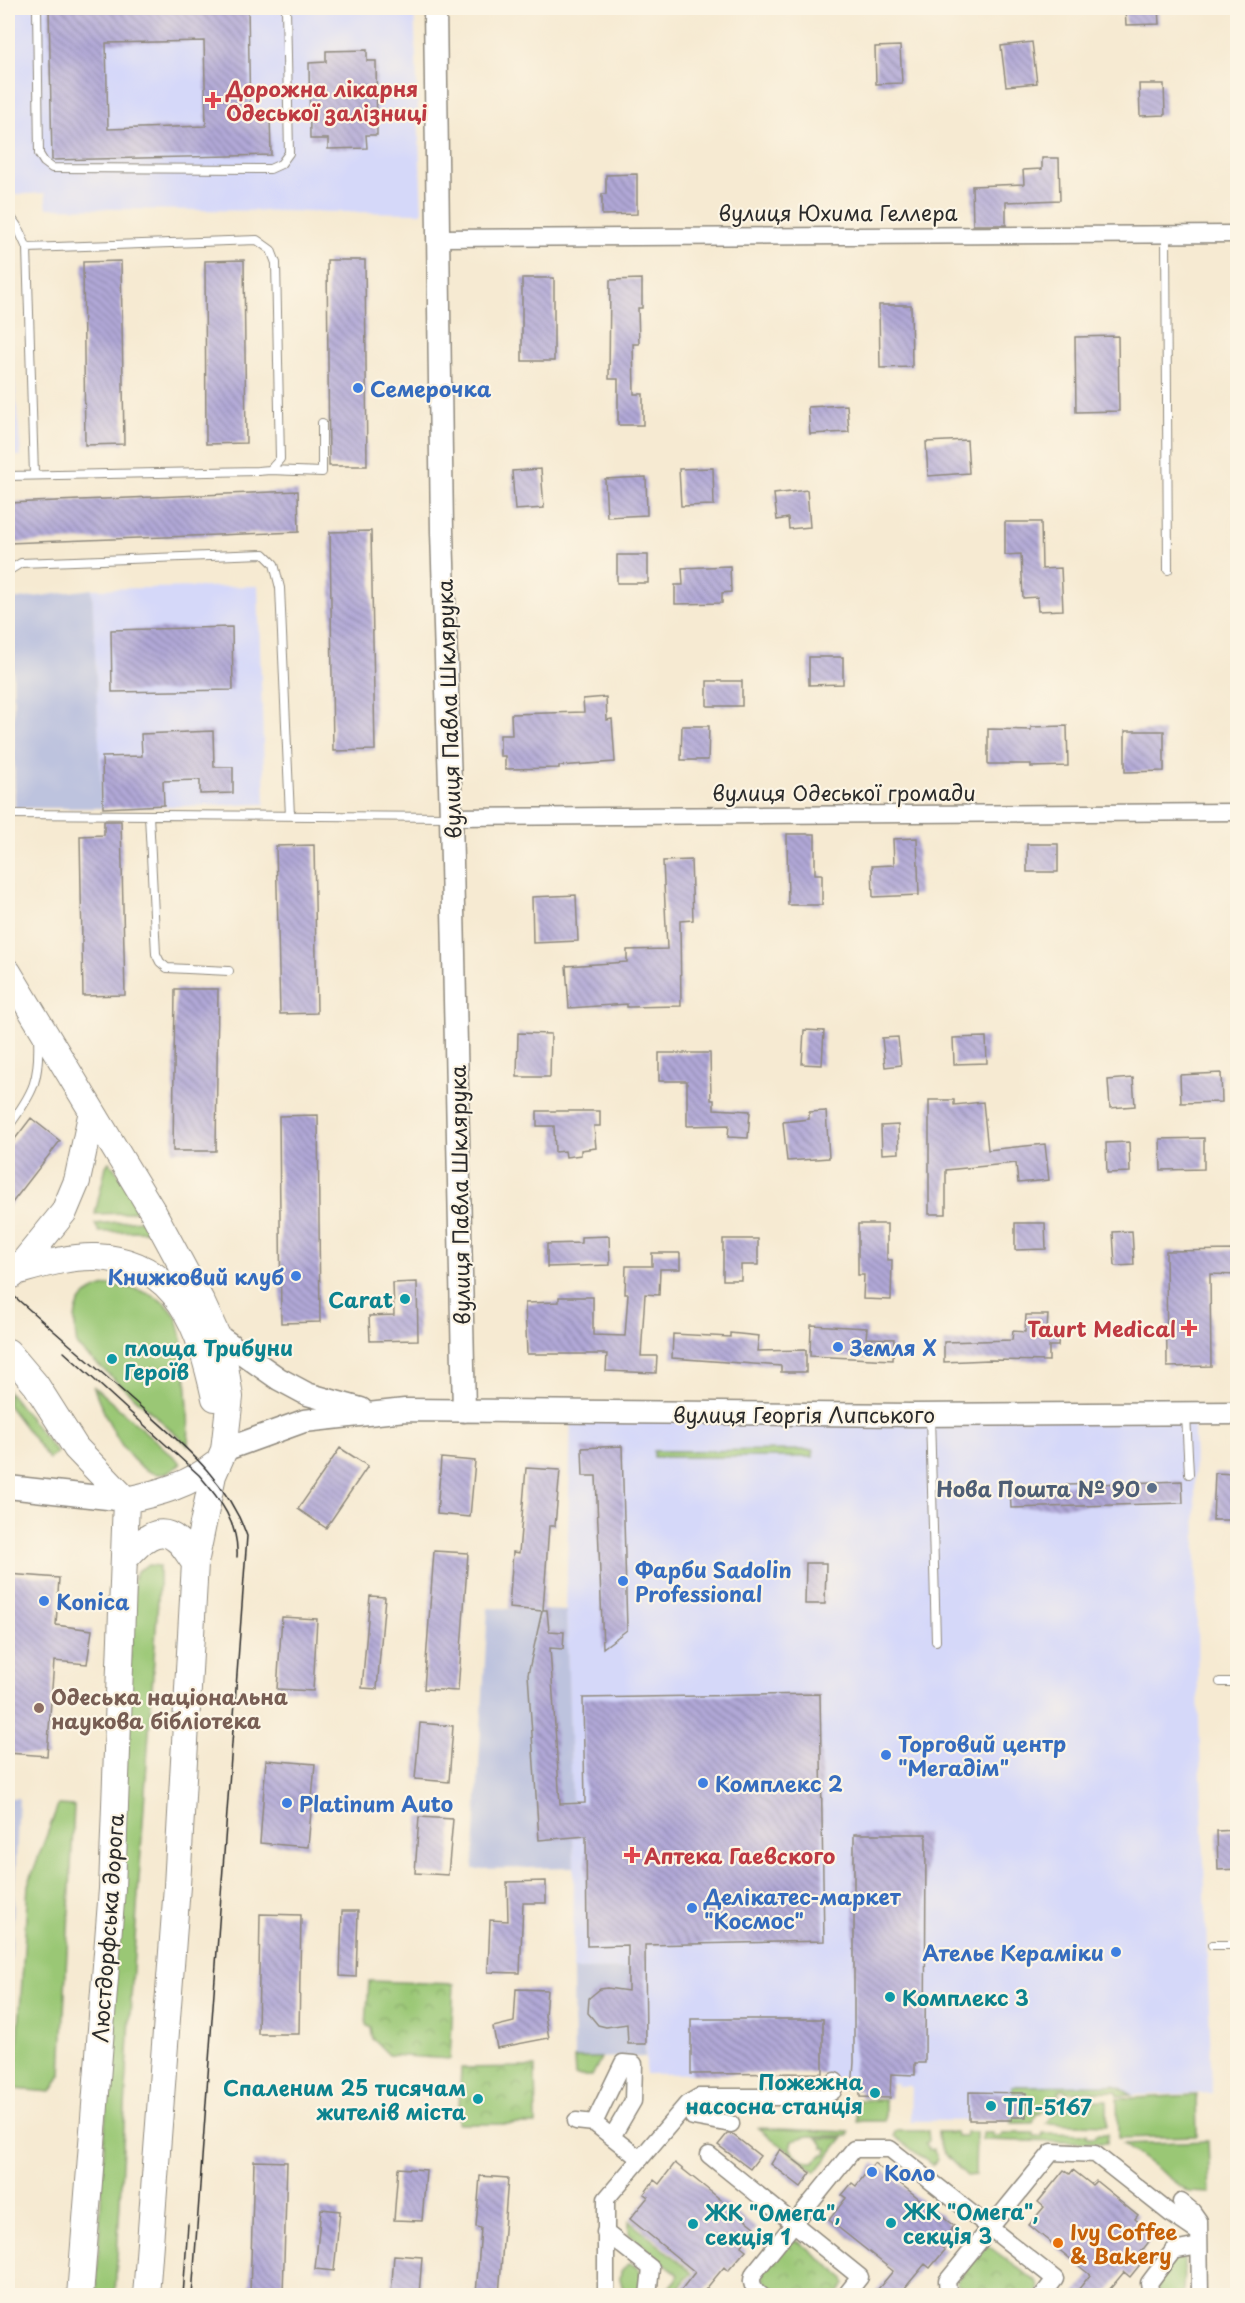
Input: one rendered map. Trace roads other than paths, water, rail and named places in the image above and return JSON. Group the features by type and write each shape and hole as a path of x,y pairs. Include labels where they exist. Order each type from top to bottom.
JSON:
{"main road":[{"path":"8,972 168,1240 201,1301 222,1347 230,1397 213,1462 195,1563 177,1886 146,2295"},
{"path":"10,1274 64,1212 77,1181 92,1111"},
{"path":"10,1274 60,1260 95,1257 127,1261 150,1273 174,1293 190,1316 205,1357 215,1397 213,1462"},
{"path":"8,1352 36,1385 76,1448 126,1500 170,1490 213,1462"},
{"name":"Люстдорфська дорога","path":"80,2295 112,1889 126,1500"},
{"path":"124,1560 142,1540 153,1535 164,1534 176,1539 195,1563"}],"street":[{"name":"вулиця Павла Шклярука","path":"435,8 442,531 451,817 464,1411"},
{"name":"вулиця Юхима Геллера","path":"438,238 1238,234"},
{"name":"вулиця Одеської громади","path":"451,817 1238,812"},
{"name":"вулиця Георгія Липського","path":"190,1316 279,1379 307,1394 371,1412"},
{"name":"вулиця Георгія Липського","path":"213,1462 304,1422 371,1412 405,1410 930,1415 1238,1413"},
{"path":"8,1487 126,1500"},
{"path":"594,2123 623,2063 634,2064 633,2101 612,2137"},
{"path":"606,2295 606,2199 639,2159 688,2113 699,2097 823,2097 833,2091 836,2081"},
{"path":"688,2113 731,2124"},
{"path":"688,2113 714,2131"},
{"path":"576,2121 594,2123 639,2159"},
{"path":"762,2295 753,2287 752,2276 854,2149 890,2149 1055,2279 1042,2295"},
{"path":"952,2295 948,2291 947,2281 1052,2152 1095,2154 1199,2239"},
{"path":"709,2155 860,2277 845,2295"},
{"path":"1181,2202 1199,2221 1200,2295"},
{"path":"605,2232 651,2268 648,2295"},
{"path":"1151,2295 1149,2283 1173,2251 1199,2239"}],"lane":[{"path":"37,8 39,154 52,168 270,169 281,164 289,153 286,8"},
{"path":"8,213 27,248 34,475"},
{"path":"1166,234 1168,570"},
{"path":"27,248 256,240 271,249 276,263 280,459 270,470"},
{"path":"8,476 270,470 322,472 322,423"},
{"path":"8,576 8,571 21,563 264,554 274,564 280,588 290,816"},
{"path":"8,814 451,817"},
{"path":"149,815 156,954 160,962 167,968 229,971"},
{"path":"8,1127 35,1084 39,1068 37,1021"},
{"path":"1186,1414 1189,1474"},
{"path":"930,1415 936,1641"},
{"path":"1220,1682 1238,1682"},
{"path":"1212,1945 1238,1945"}],"tram line":[{"path":"8,1291 199,1461 227,1495 247,1536 192,2296"},
{"path":"64,1352 207,1484 227,1513 235,1534 237,1557"},
{"path":"183,2296 188,2224"}],"place":[{"name":"Дорожна лікарня Одеської залізниці","path":"213,100"},
{"name":"Семерочка","path":"358,388"},
{"name":"Книжковий клуб","path":"296,1276"},
{"name":"Carat","path":"405,1299"},
{"name":"Taurt Medical","path":"1189,1328"},
{"name":"Земля Х","path":"838,1347"},
{"name":"площа Трибуни Героїв","path":"112,1359"},
{"name":"Нова Пошта № 90","path":"1152,1488"},
{"name":"Фарби Sadolin Professional","path":"623,1581"},
{"name":"Konica","path":"44,1601"},
{"name":"Одеська національна наукова бібліотека","path":"39,1708"},
{"name":"Торговий центр \"Мегадім\"","path":"886,1755"},
{"name":"Комплекс 2","path":"703,1783"},
{"name":"Platinum Auto","path":"287,1803"},
{"name":"Аптека Гаевского","path":"632,1855"},
{"name":"Делікатес-маркет \"Космос\"","path":"692,1908"},
{"name":"Ательє Кераміки","path":"1116,1952"},
{"name":"Комплекс 3","path":"890,1997"},
{"name":"Пожежна насосна станція","path":"875,2093"},
{"name":"Спаленим 25 тисячам жителів міста","path":"478,2099"},
{"name":"ТП-5167","path":"991,2106"},
{"name":"Коло","path":"872,2172"},
{"name":"ЖК \"Омега\", секція 3","path":"891,2223"},
{"name":"ЖК \"Омега\", секція 1","path":"693,2224"},
{"name":"Ivy Coffee & Bakery","path":"1058,2243"}]}
